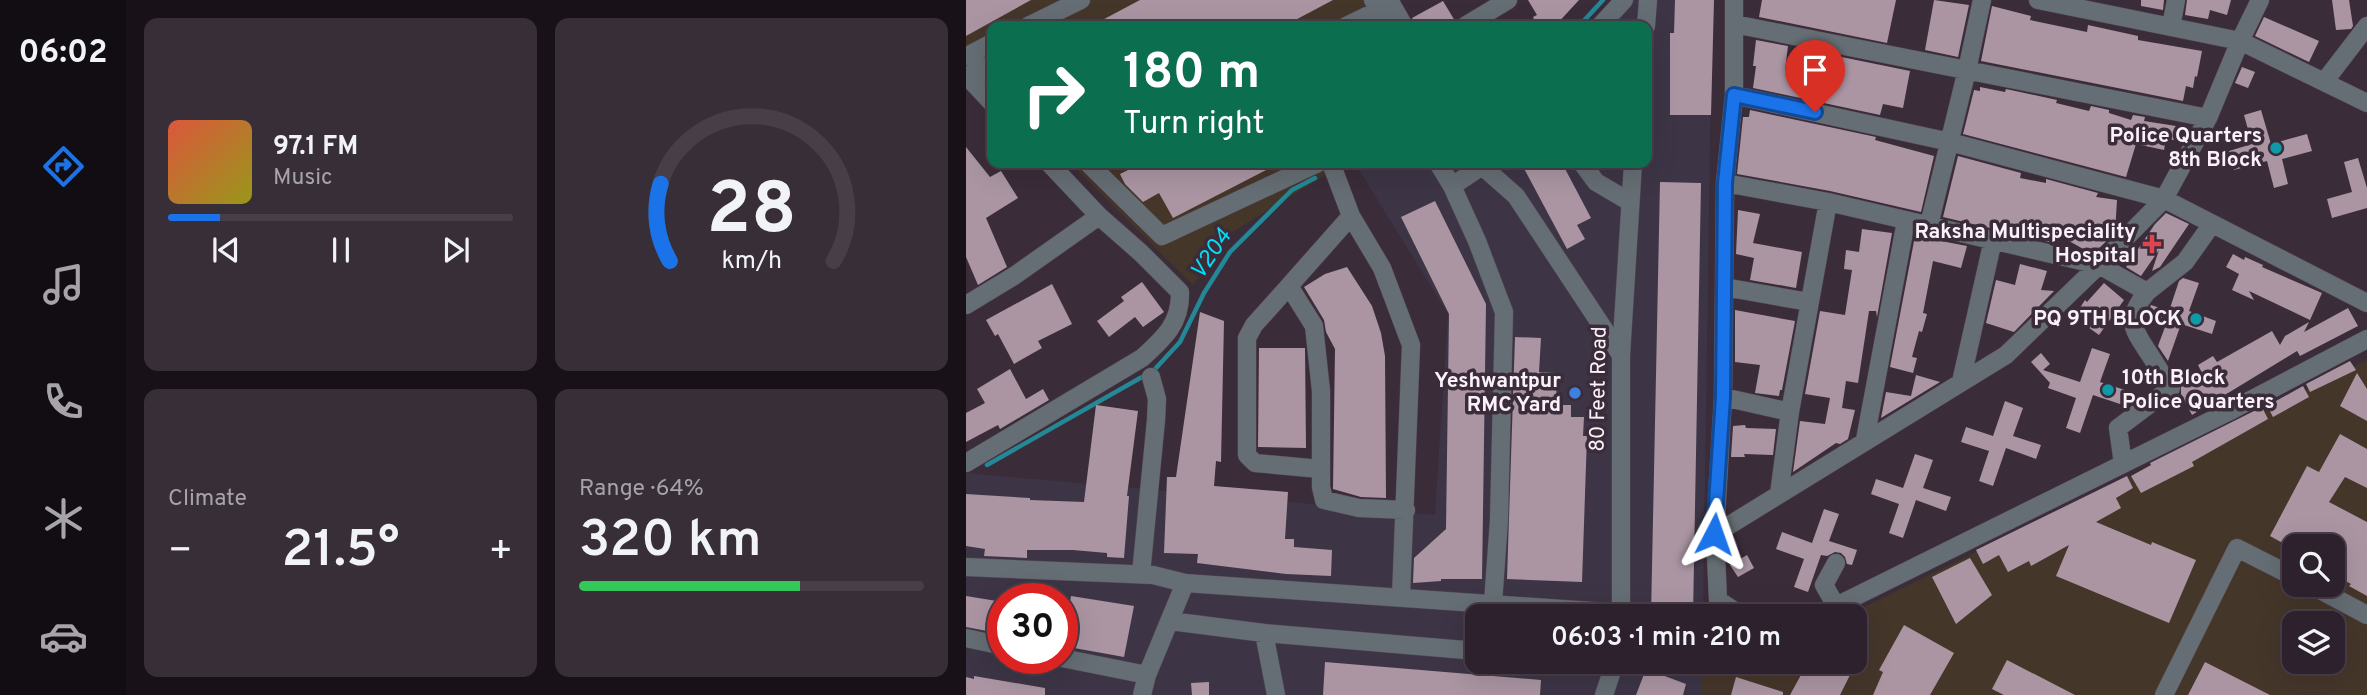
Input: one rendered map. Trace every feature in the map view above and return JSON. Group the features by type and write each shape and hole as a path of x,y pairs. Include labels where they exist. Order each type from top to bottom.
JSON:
{"street":[{"path":"1037,21 1081,0"},
{"path":"1473,21 1508,0"},
{"path":"1605,21 1624,0"},
{"path":"1646,21 1648,0"},
{"path":"1724,604 1718,600 1714,534 1723,397 1725,183 1734,95 1734,0"},
{"path":"1929,225 1982,0"},
{"path":"2038,0 2240,41 2367,103"},
{"path":"2171,27 2176,0"},
{"path":"1714,534 2006,355 2099,265 2164,199 2208,118 2260,0"},
{"path":"1355,21 1386,3"},
{"path":"1386,3 1388,21"},
{"path":"1386,3 1400,21"},
{"path":"1734,24 2208,118"},
{"path":"2324,82 2367,26"},
{"path":"987,45 967,53 987,71"},
{"path":"966,75 987,98"},
{"path":"1734,95 1950,142 2164,199 2367,303"},
{"path":"966,463 1142,358 1175,322 1180,307 1180,292 1099,216 1054,168"},
{"path":"1093,168 1162,236 1307,168"},
{"path":"1333,168 1351,216 1382,268 1411,345 1401,596"},
{"path":"1441,168 1477,241 1504,312 1505,359 1499,520 1493,603"},
{"path":"1452,186 1477,168"},
{"path":"1487,168 1516,196 1621,355"},
{"path":"1586,168 1596,182 1630,202"},
{"name":"80 Feet Road","path":"1621,604 1621,355 1633,168"},
{"path":"1725,183 1828,202 2099,265 2147,292"},
{"path":"1779,494 1790,412 1828,202"},
{"path":"966,305 1014,276 1099,216"},
{"path":"1320,469 1255,463 1247,455 1247,338 1254,325 1351,216"},
{"path":"1865,440 1906,221"},
{"path":"2123,464 2118,428 2171,388 2139,340 2132,323 2136,304 2185,262 2212,223"},
{"path":"1961,382 1993,240"},
{"path":"1289,286 1314,326 1321,391 1320,469 1324,500 1359,508 1406,510"},
{"path":"1724,287 1809,302"},
{"path":"1840,604 2367,339"},
{"path":"1141,574 1156,421 1157,399 1151,377"},
{"path":"1723,397 1790,412"},
{"path":"2164,695 2237,548 2282,571"},
{"path":"1835,604 1824,584 1836,564"},
{"path":"966,566 1141,574 1185,583 1505,604"},
{"path":"1142,695 1147,675 1185,583"},
{"path":"2333,597 2367,615"},
{"path":"1170,621 1264,633 1465,650"},
{"path":"1264,633 1276,695"},
{"path":"966,639 987,643"},
{"path":"1078,661 1147,675"},
{"path":"1604,695 1611,674"}],"shaded area":[{"path":"966,0 1363,0 1374,21 987,21 987,80 966,59"},
{"name":"Yeshwantpur RMC Yard","path":"1613,0 1712,0 1703,604 1465,604 1465,674 1702,674 1702,695 966,695 966,473 1435,515 1448,314 1358,168 1652,168 1652,21 1593,21"},
{"path":"1075,168 1337,168 1226,236 1193,285"},
{"path":"2367,360 2367,695 1702,695 1702,674 1867,674 1867,606"}],"building":[{"path":"966,0 1031,0 993,21 987,21 987,24 966,36"},
{"path":"1140,0 1333,0 1293,21 1100,21"},
{"path":"1528,0 1579,0 1560,21 1535,21 1533,17 1537,15"},
{"path":"1675,0 1714,0 1711,115 1670,115 1670,33 1674,33"},
{"path":"1762,0 1896,0 1887,43 1759,17"},
{"path":"1934,0 1969,5 1958,57 1925,50"},
{"path":"2141,0 2164,0 2163,10 2141,6"},
{"path":"2187,0 2231,0 2227,15 2210,10 2208,19 2185,15"},
{"path":"2332,0 2349,0 2353,26 2351,29 2336,30"},
{"path":"1443,1 1455,21 1413,21 1412,18"},
{"path":"1992,6 2031,16 2030,20 2087,32 2088,25 2138,36 2138,40 2202,51 2193,88 2186,86 2183,101 1981,61"},
{"path":"2264,17 2319,41 2309,62 2255,36"},
{"path":"1756,40 1788,46 1785,71 1824,76 1827,54 1910,71 1903,108 1883,104 1880,115 1753,88"},
{"path":"2242,67 2255,72 2248,88 2235,83"},
{"path":"1980,87 2005,92 2006,89 2057,100 2056,103 2089,111 2091,106 2109,110 2109,113 2131,120 2133,115 2145,117 2144,121 2176,126 2174,140 2166,139 2164,150 2136,144 2126,177 1963,134 1974,90 1980,91"},
{"path":"1750,110 1876,137 1875,140 1934,156 1921,212 1830,191 1737,174 1743,117 1749,117"},
{"name":"Police Quarters 8th Block","path":"2261,110 2271,144 2307,134 2312,151 2282,159 2288,184 2274,188 2267,161 2234,170 2229,151 2252,144 2244,115"},
{"path":"966,147 990,177 1001,171 1018,198 986,218 1007,267 978,285 966,257"},
{"path":"1958,156 2021,173 2020,178 2046,183 2046,179 2098,193 2096,197 2117,200 2115,233 2095,252 2085,250 2062,237 2057,243 2053,243 1943,217"},
{"path":"2358,158 2367,188 2367,208 2332,218 2327,199 2352,192 2344,162"},
{"path":"1132,168 1270,168 1173,218 1159,193 1143,202 1125,184 1120,174"},
{"path":"1524,168 1565,168 1591,218 1577,225 1585,239 1567,249"},
{"path":"1660,182 1701,183 1693,604 1651,604"},
{"path":"1435,201 1486,304 1482,579 1441,579 1413,583 1414,558 1446,529 1449,314 1401,217"},
{"path":"1738,210 1760,214 1753,243 1802,252 1796,288 1750,280 1754,258 1736,254"},
{"path":"2166,213 2189,224 2160,267 2152,271 2159,250 2141,276 2126,267 2155,224"},
{"path":"1862,229 1892,233 1877,317 1876,311 1869,311 1858,383 1846,381 1842,408 1855,410 1848,439 1840,444 1836,443 1793,472 1800,421 1825,424 1830,398 1805,394 1820,311 1845,315 1852,270 1844,269 1846,250 1859,252"},
{"path":"1915,236 1967,246 1961,268 1933,261 1923,313 1927,314 1912,357 1917,358 1913,373 1890,367"},
{"path":"2233,254 2322,293 2310,320 2249,291 2254,300 2232,290 2239,274 2226,267"},
{"path":"2020,264 2047,271 2041,290 2054,291 2014,332 1986,323 1996,280 2015,285"},
{"path":"1347,267 1372,306 1385,356 1386,498 1361,497 1333,489 1335,349 1326,332 1324,320 1304,287 1325,274"},
{"name":"PQ 9TH BLOCK","path":"2183,278 2199,283 2189,311 2216,321 2212,334 2181,324 2168,361 2158,346 2165,327 2145,319 2151,305 2169,311 2179,281"},
{"path":"1142,282 1164,312 1143,327 1135,317 1109,337 1097,321 1124,301 1121,297"},
{"path":"2104,283 2124,300 2099,335 2074,317 2085,300 2087,302"},
{"path":"1052,284 1072,324 1038,341 1042,348 1014,364 998,334 995,336 986,320"},
{"path":"2348,308 2358,326 2300,356 2297,351 2192,415 2181,394 2181,384 2202,373 2198,365 2213,356 2217,362 2272,331 2280,345 2285,336 2309,322 2304,332"},
{"path":"1735,310 1795,321 1779,396 1755,393 1760,365 1735,362"},
{"path":"1200,312 1224,321 1221,462 1216,461 1214,486 1288,492 1285,539 1294,539 1294,547 1332,550 1331,576 1286,574 1197,563 1198,554 1164,553 1167,477 1176,477"},
{"path":"1515,337 1541,338 1539,372 1557,373 1556,405 1571,405 1571,417 1584,417 1583,436 1587,436 1582,582 1507,579"},
{"path":"1259,348 1305,348 1306,448 1258,447"},
{"name":"10th Block Police Quarters","path":"2092,348 2110,354 2100,382 2128,391 2123,405 2093,395 2080,433 2066,428 2076,398 2048,388 2050,383 2031,362 2041,353 2050,364 2043,370 2080,382"},
{"path":"2350,361 2356,370 2310,392 2306,384"},
{"path":"1010,369 1026,399 1043,389 1049,400 1000,429 998,425 966,442 966,413 985,403 977,389"},
{"path":"2357,373 2367,389 2367,421 2340,406"},
{"path":"1916,375 1940,382 1881,418 1886,392 1911,396"},
{"path":"2303,386 2309,397 2273,417 2267,406"},
{"path":"2005,401 2023,408 2013,436 2041,445 2036,459 2006,448 1993,486 1979,481 1989,451 1961,442 1966,427 1993,436"},
{"path":"1096,405 1138,411 1127,496 1124,558 1107,557 1107,553 1073,550 1027,550 1027,558 984,556 985,549 966,546 966,494 1084,502"},
{"path":"2262,407 2268,419 2192,462 2194,466 2141,493 2131,476 2151,465 2150,463"},
{"path":"1745,425 1746,428 1776,429 1773,455 1744,454 1745,457 1731,457 1733,426"},
{"path":"2340,434 2367,449 2367,488 2345,477 2329,502 2367,522 2367,596 2345,581 2345,534 2282,534 2282,543 2270,536 2307,466 2319,472"},
{"path":"1915,454 1933,460 1923,488 1951,497 1946,511 1916,500 1903,538 1889,533 1899,504 1871,494 1876,479 1903,488"},
{"path":"2127,476 2133,488 2116,498 2121,508 2096,522 2196,560 2169,623 2056,576 2069,545 2031,566 2029,561 2008,572 1999,555 1983,564 1976,550"},
{"path":"1824,509 1839,514 1829,541 1857,550 1852,565 1847,564 1841,553 1821,555 1808,592 1794,587 1804,559 1776,549 1782,532 1812,543"},
{"path":"1747,555 1754,568 1738,577 1730,565"},
{"path":"1970,558 1992,595 1956,624 1932,577"},
{"path":"966,596 987,599 987,631 966,627"},
{"path":"1078,597 1134,606 1124,657 1078,649"},
{"path":"1904,625 1954,653 1930,695 1873,695 1883,672 1879,670"},
{"path":"2007,660 2075,695 2004,695 1992,689"},
{"path":"1325,662 1541,680 1540,695 1323,695"},
{"path":"2205,662 2270,695 2188,695"},
{"path":"1644,674 1659,674 1686,684 1683,695 1636,695"},
{"path":"1801,674 1850,674 1840,695 1790,695"},
{"path":"974,676 1045,688 1045,695 966,695 966,677 974,679"},
{"path":"1736,677 1783,692 1783,695 1731,695"},
{"path":"1209,682 1209,695 1192,695 1191,683"}],"waterway":[{"name":"V204","path":"1584,21 1603,0"},
{"name":"V204","path":"1156,368 1180,342 1204,293 1230,252 1292,190 1315,178"},
{"name":"V204","path":"987,465 1142,377"}],"place":[{"name":"Police Quarters 8th Block","path":"2276,148"},
{"name":"Raksha Multispeciality Hospital","path":"2152,244"},
{"name":"PQ 9TH BLOCK","path":"2196,319"},
{"name":"10th Block Police Quarters","path":"2108,390"},
{"name":"Yeshwantpur RMC Yard","path":"1575,393"}],"route":[{"path":"1714,534 1723,397 1725,183 1734,95 1815,112"}]}
